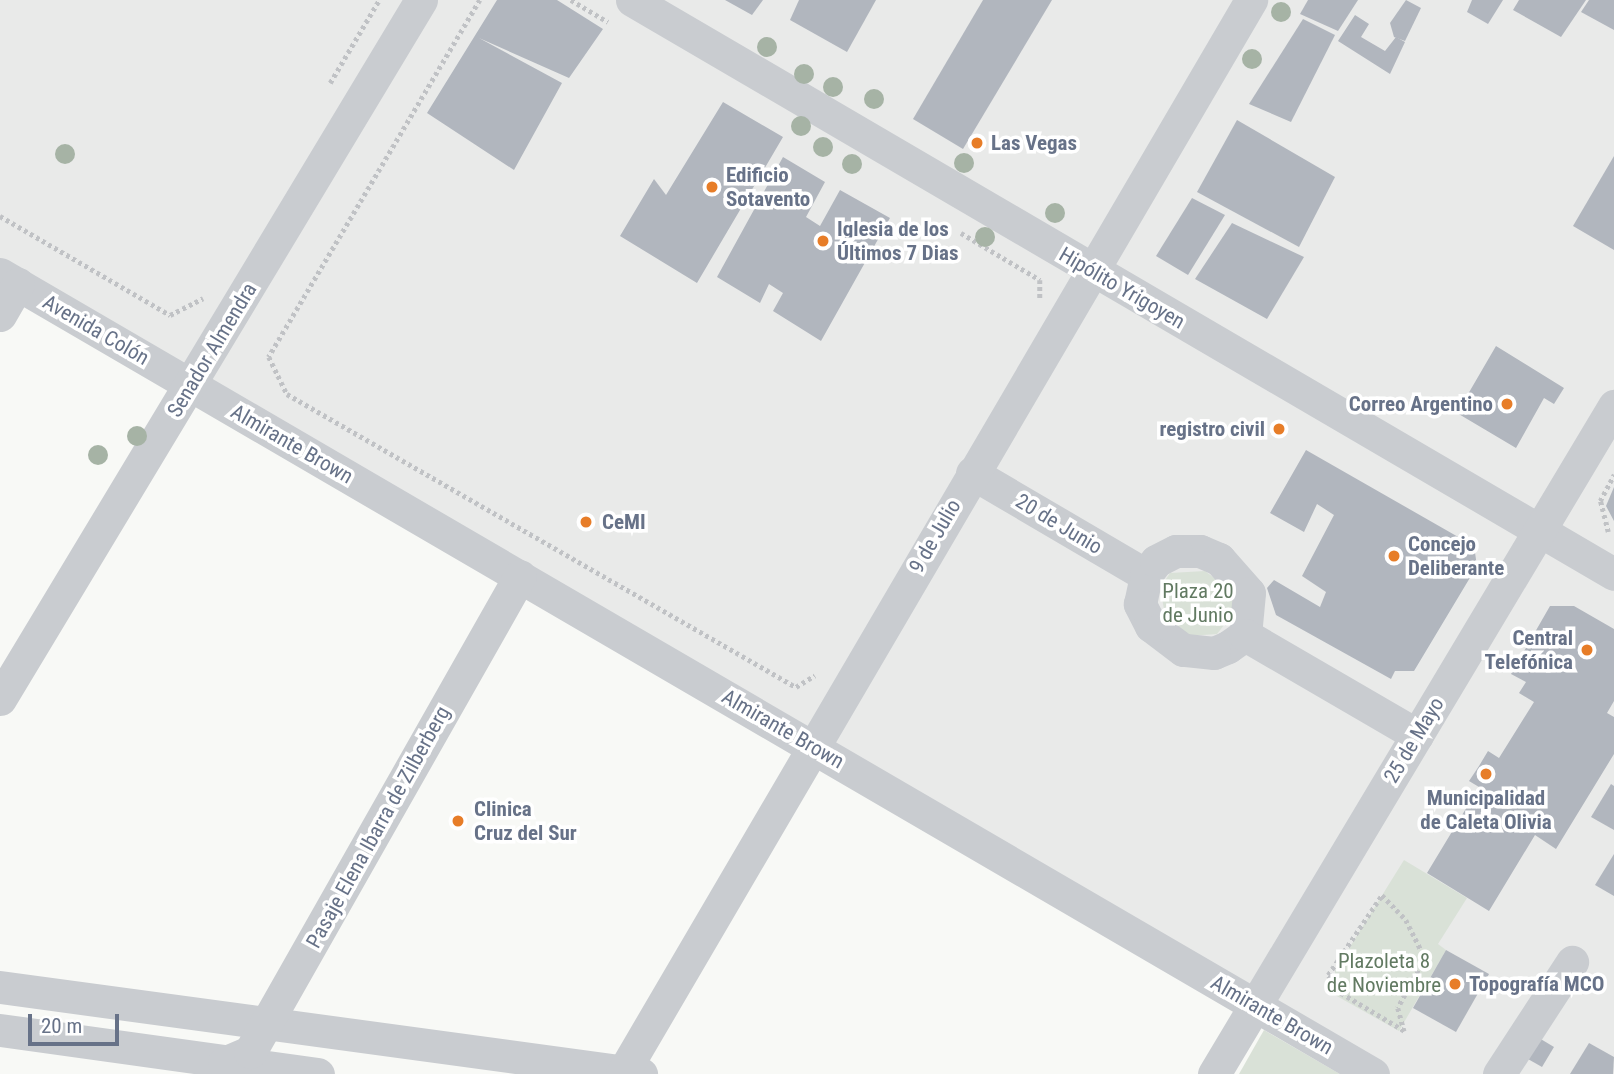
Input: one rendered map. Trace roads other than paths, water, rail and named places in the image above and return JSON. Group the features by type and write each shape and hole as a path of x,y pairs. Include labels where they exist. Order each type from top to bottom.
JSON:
{"street":[{"name":"Senador Almendra","path":"0,699 192,386 421,0"},
{"name":"Hipólito Yrigoyen","path":"632,0 1614,574"},
{"name":"9 de Julio","path":"629,1073 813,746 1251,0"},
{"name":"Avenida Colón","path":"9,279 192,386"},
{"path":"0,315 9,279"},
{"name":"Almirante Brown","path":"192,386 1373,1074"},
{"name":"25 de Mayo","path":"1214,1074 1614,406"},
{"name":"20 de Junio","path":"972,472 1146,575"},
{"path":"1176,551 1200,551 1219,559 1249,593 1245,635 1214,653 1183,650 1151,626 1140,604 1146,575 1156,561 1176,551"},
{"name":"Pasaje Elena Ibarra de Zilberberg","path":"223,1063 250,1052 520,576"},
{"path":"1245,635 1417,735"},
{"path":"1499,1074 1572,962"},
{"path":"0,987 629,1073"},
{"path":"0,1030 298,1073"}],"place":[{"name":"Las Vegas","path":"977,143"},
{"name":"Edificio Sotavento","path":"712,187"},
{"name":"Iglesia de los Últimos 7 Dias","path":"823,241"},
{"name":"Correo Argentino","path":"1507,404"},
{"name":"registro civil","path":"1279,429"},
{"name":"CeMI","path":"586,522"},
{"name":"Concejo Deliberante","path":"1394,556"},
{"name":"Central Telefónica","path":"1587,650"},
{"name":"Municipalidad de Caleta Olivia","path":"1486,774"},
{"name":"Clinica Cruz del Sur","path":"458,821"},
{"name":"Topografía MCO","path":"1455,984"}],"park label":[{"name":"Plaza 20 de Junio","path":"1198,603"},
{"name":"Plazoleta 8 de Noviembre","path":"1384,973"}]}
